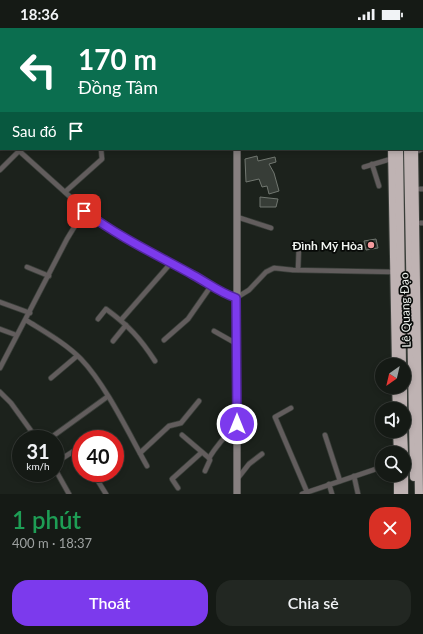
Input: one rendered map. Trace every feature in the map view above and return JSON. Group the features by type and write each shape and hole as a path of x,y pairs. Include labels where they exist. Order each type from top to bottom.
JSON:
{"highway":[{"name":"Lê Quang Đạo","path":"412,150 419,189 416,223 418,365 421,406 420,494"},
{"name":"Lê Quang Đạo","path":"412,150 419,279 420,333 414,494"},
{"name":"Lê Quang Đạo","path":"396,358 398,272 397,155"},
{"name":"Lê Quang Đạo","path":"398,272 402,358"},
{"path":"398,482 398,494"},
{"path":"404,482 404,494"}],"street":[{"path":"0,170 18,150 84,211 138,247 172,263 224,294 236,298"},
{"path":"65,192 102,159 101,150"},
{"path":"236,494 237,150"},
{"path":"364,167 397,155"},
{"path":"372,164 379,186"},
{"path":"0,368 16,336 30,313 67,239 84,211"},
{"path":"237,217 271,228"},
{"path":"298,270 299,245"},
{"path":"120,320 172,263"},
{"path":"27,267 49,276"},
{"path":"236,298 249,290 266,272 274,268 298,270 398,272"},
{"path":"164,340 188,319 211,286"},
{"path":"0,302 30,313"},
{"path":"98,320 106,310 120,320 138,336 155,361"},
{"path":"26,320 77,356 87,366 147,466"},
{"path":"113,340 126,325"},
{"path":"0,329 16,336"},
{"path":"214,332 237,344"},
{"path":"51,378 77,356"},
{"path":"0,392 11,403 30,430"},
{"path":"62,430 107,398"},
{"path":"140,453 169,426 181,423 199,401"},
{"path":"292,408 275,417 307,492"},
{"path":"205,471 210,460 209,458 222,438 237,424"},
{"path":"182,435 201,453 209,458"},
{"path":"325,435 340,481"},
{"path":"178,488 172,479 201,453"},
{"path":"236,479 249,464 262,454"},
{"path":"302,494 375,469"},
{"path":"354,476 358,494"},
{"path":"62,482 69,494"},
{"path":"99,482 106,494"},
{"path":"329,484 332,494"}],"building":[{"path":"257,156 258,161 275,157 276,162 269,164 274,173 279,191 269,194 267,186 262,187 259,179 246,182 245,159"},
{"path":"260,197 278,199 276,207 260,207"},
{"name":"Đình Mỹ Hòa","path":"376,239 378,248 366,250 364,241"}],"place":[{"name":"Đình Mỹ Hòa","path":"371,245"}],"route":[{"path":"84,211 138,247 198,277 224,294 236,298 237,424"}]}
